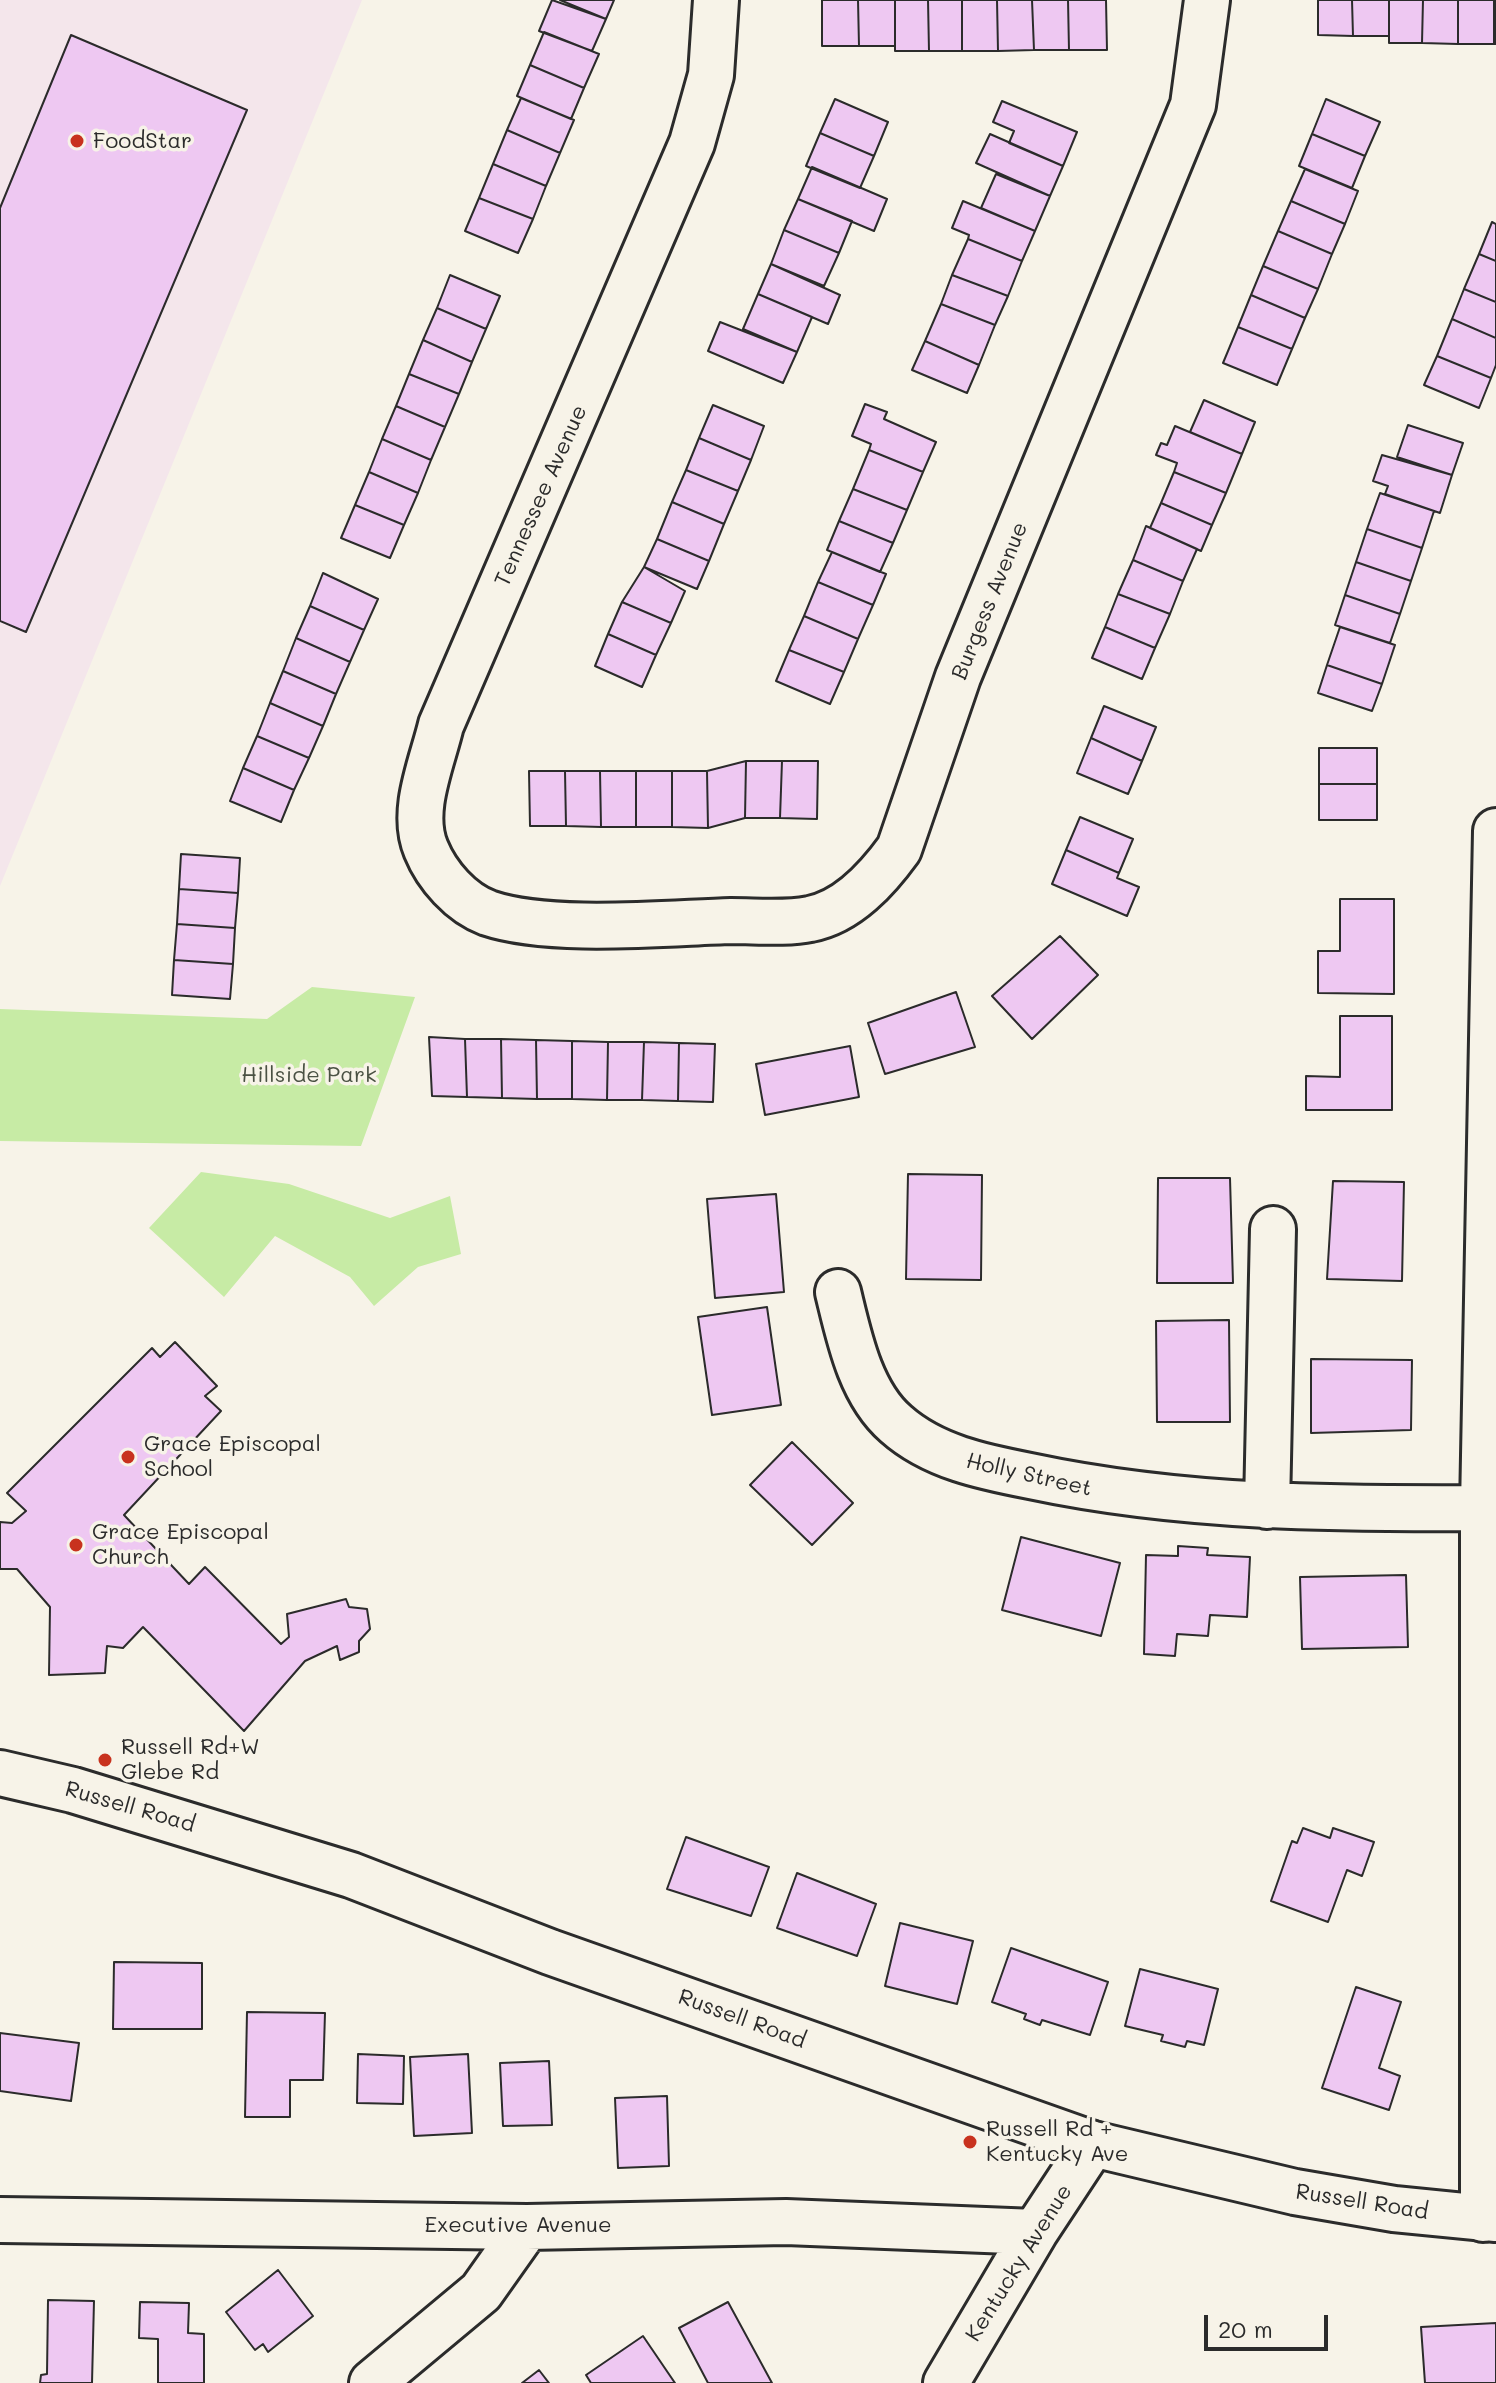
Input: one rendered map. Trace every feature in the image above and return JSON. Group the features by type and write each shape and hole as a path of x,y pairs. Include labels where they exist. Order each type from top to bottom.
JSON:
{"street":[{"name":"Tennessee Avenue","path":"548,923 489,913 459,897 426,849 419,817 441,725 692,143 711,75 716,0"},
{"name":"Burgess Avenue","path":"548,923 614,925 812,919 866,891 899,849 958,677 1193,105 1207,0"},
{"path":"1490,2219 1490,1508 1496,831"},
{"path":"1267,1506 1273,1229"},
{"name":"Holly Street","path":"838,1292 861,1372 880,1406 896,1425 966,1463 1105,1492 1267,1506 1490,1508"},
{"name":"Russell Road","path":"0,1773 88,1794 351,1875 550,1952 1093,2144 1281,2189 1394,2209 1490,2219"},
{"name":"Kentucky Avenue","path":"946,2383 1035,2232 1093,2144"},
{"name":"Executive Avenue","path":"0,2220 527,2227 786,2222 1035,2232"},
{"path":"372,2383 481,2292 527,2227"}],"shaded area":[{"path":"0,0 362,0 0,886"}],"green space":[{"name":"Hillside Park","path":"312,987 415,997 361,1146 0,1141 0,1009 267,1019"},
{"path":"201,1172 289,1184 390,1218 450,1196 461,1254 418,1267 374,1306 350,1277 275,1236 224,1297 149,1228"}],"building":[{"path":"552,0 606,19 592,51 539,31"},
{"path":"560,0 614,0 606,19"},
{"path":"822,0 858,0 859,46 822,46"},
{"path":"858,0 895,0 895,46 859,46"},
{"path":"895,0 928,0 929,51 895,51"},
{"path":"928,0 962,0 962,51 929,51"},
{"path":"962,0 997,0 998,51 962,51"},
{"path":"997,0 1032,0 1034,50 998,51"},
{"path":"1032,0 1068,0 1069,50 1034,50"},
{"path":"1068,0 1106,0 1107,50 1069,50"},
{"path":"1318,0 1352,0 1353,36 1318,35"},
{"path":"1352,0 1389,0 1389,36 1353,36"},
{"path":"1389,0 1423,0 1422,43 1389,43"},
{"path":"1423,0 1458,0 1458,44 1422,43"},
{"path":"1458,0 1494,0 1494,44 1458,44"},
{"path":"1496,0 1496,44 1494,44"},
{"path":"544,32 599,54 584,88 530,65"},
{"path":"71,35 247,110 26,632 0,621 0,208"},
{"path":"530,65 584,88 571,119 517,96"},
{"path":"521,98 574,120 560,153 507,130"},
{"path":"835,99 888,122 874,156 820,133"},
{"path":"1326,99 1380,122 1365,156 1312,134"},
{"path":"1002,101 1077,132 1063,166 1009,143 1014,131 993,122"},
{"path":"507,130 560,153 546,186 493,164"},
{"path":"820,133 874,156 860,188 806,166"},
{"path":"990,134 1063,166 1050,196 976,163"},
{"path":"1312,134 1365,156 1352,188 1299,166"},
{"path":"493,164 546,186 533,219 479,198"},
{"path":"812,167 887,199 874,231 798,199"},
{"path":"1305,169 1358,191 1345,224 1291,201"},
{"path":"996,174 1050,196 1035,231 981,208"},
{"path":"479,198 533,219 518,253 465,231"},
{"path":"798,199 852,221 839,253 784,230"},
{"path":"963,201 1035,231 1022,261 968,239 969,235 952,228"},
{"path":"1291,201 1345,224 1332,254 1278,231"},
{"path":"1492,222 1496,224 1496,261 1479,254"},
{"path":"784,230 839,253 824,286 771,264"},
{"path":"1278,231 1332,254 1318,289 1263,266"},
{"path":"968,239 1022,261 1008,296 952,275"},
{"path":"1479,254 1496,261 1496,302 1464,289"},
{"path":"771,264 840,295 828,324 758,294"},
{"path":"1263,266 1318,289 1305,318 1251,295"},
{"path":"450,275 500,296 486,329 437,308"},
{"path":"952,275 1008,296 995,325 941,304"},
{"path":"1464,289 1496,302 1496,338 1452,319"},
{"path":"758,294 812,317 797,352 743,329"},
{"path":"1251,295 1305,318 1292,349 1238,327"},
{"path":"941,304 995,325 979,365 925,341"},
{"path":"437,308 486,329 472,362 423,340"},
{"path":"1452,319 1496,338 1496,365 1491,378 1437,356"},
{"path":"720,322 797,352 783,383 708,351"},
{"path":"1238,327 1292,349 1277,385 1223,363"},
{"path":"423,340 472,362 459,394 409,374"},
{"path":"925,341 979,365 967,393 912,370"},
{"path":"1437,356 1491,378 1479,408 1424,385"},
{"path":"409,374 459,394 445,427 396,406"},
{"path":"1204,400 1255,422 1242,454 1190,432"},
{"path":"865,404 887,412 884,419 936,442 923,472 869,450 871,444 852,436"},
{"path":"713,405 764,426 751,460 699,438"},
{"path":"396,406 445,427 431,460 382,439"},
{"path":"1408,425 1463,443 1452,475 1397,457"},
{"path":"1175,426 1242,454 1226,493 1174,472 1177,463 1156,455 1161,443 1167,445"},
{"path":"699,438 751,460 738,491 686,470"},
{"path":"382,439 431,460 418,493 369,472"},
{"path":"869,450 923,472 907,510 853,489"},
{"path":"1382,455 1452,475 1440,513 1385,494 1388,486 1373,481"},
{"path":"686,470 738,491 724,524 672,502"},
{"path":"369,472 418,493 404,525 355,505"},
{"path":"1174,472 1226,493 1212,525 1161,503"},
{"path":"853,489 907,510 893,543 839,521"},
{"path":"1380,493 1434,511 1422,548 1367,529"},
{"path":"672,502 724,524 709,561 657,539"},
{"path":"1161,503 1212,525 1201,551 1150,528"},
{"path":"355,505 404,525 390,558 341,538"},
{"path":"839,521 893,543 880,572 827,550"},
{"path":"1146,526 1197,549 1183,581 1133,560"},
{"path":"1367,529 1422,548 1411,581 1356,562"},
{"path":"657,539 709,561 697,589 644,567"},
{"path":"832,552 886,574 873,605 818,582"},
{"path":"1133,560 1183,581 1170,614 1118,594"},
{"path":"1356,562 1411,581 1400,614 1345,595"},
{"path":"644,567 685,591 671,623 622,602"},
{"path":"323,573 378,599 364,630 310,606"},
{"path":"818,582 873,605 858,639 804,616"},
{"path":"1118,594 1170,614 1155,648 1105,627"},
{"path":"1345,595 1400,614 1390,643 1335,625"},
{"path":"622,602 671,623 656,655 608,634"},
{"path":"310,606 364,630 350,662 296,638"},
{"path":"804,616 858,639 844,672 789,650"},
{"path":"1105,627 1155,648 1142,679 1092,658"},
{"path":"1340,627 1395,645 1382,684 1327,665"},
{"path":"608,634 656,655 642,687 595,666"},
{"path":"296,638 350,662 336,694 283,671"},
{"path":"789,650 844,672 830,704 776,681"},
{"path":"1327,665 1382,684 1372,711 1318,693"},
{"path":"283,671 336,694 323,726 270,703"},
{"path":"270,703 323,726 309,758 257,736"},
{"path":"1104,706 1156,727 1142,761 1091,738"},
{"path":"257,736 309,758 294,790 243,768"},
{"path":"1091,738 1142,761 1128,794 1077,773"},
{"path":"1319,748 1377,748 1377,784 1319,784"},
{"path":"746,761 782,761 780,818 745,818"},
{"path":"746,761 745,818 708,828 707,771"},
{"path":"782,761 818,761 817,819 780,818"},
{"path":"243,768 294,790 281,822 230,801"},
{"path":"529,771 565,771 566,826 530,826"},
{"path":"565,771 600,771 601,827 566,826"},
{"path":"600,771 636,771 636,827 601,827"},
{"path":"636,771 672,771 672,827 636,827"},
{"path":"672,771 707,771 708,828 672,827"},
{"path":"1319,784 1377,784 1377,820 1319,820"},
{"path":"1080,817 1133,839 1119,873 1066,850"},
{"path":"1066,850 1119,873 1117,878 1139,887 1127,916 1052,884"},
{"path":"181,854 240,858 238,893 179,889"},
{"path":"179,889 238,893 235,928 177,924"},
{"path":"1340,899 1394,899 1394,994 1318,993 1318,951 1340,951"},
{"path":"177,924 235,928 233,964 174,960"},
{"path":"1060,936 1098,975 1032,1039 992,996"},
{"path":"174,960 233,964 230,999 172,995"},
{"path":"956,992 975,1047 885,1074 868,1023"},
{"path":"1340,1016 1392,1016 1392,1110 1306,1110 1306,1076 1340,1077"},
{"path":"429,1037 465,1039 467,1097 432,1096"},
{"path":"465,1039 501,1039 502,1098 467,1097"},
{"path":"501,1039 536,1040 537,1099 502,1098"},
{"path":"536,1040 572,1041 572,1099 537,1099"},
{"path":"572,1041 608,1042 607,1100 572,1099"},
{"path":"608,1042 644,1042 642,1100 607,1100"},
{"path":"644,1042 679,1043 678,1101 642,1100"},
{"path":"679,1043 715,1044 713,1102 678,1101"},
{"path":"850,1046 859,1097 765,1115 756,1064"},
{"path":"908,1174 982,1175 981,1280 906,1279"},
{"path":"1158,1178 1230,1178 1233,1283 1157,1283"},
{"path":"1333,1181 1404,1182 1402,1281 1327,1279"},
{"path":"776,1194 784,1292 715,1298 707,1199"},
{"path":"767,1307 781,1405 712,1415 698,1317"},
{"path":"1229,1320 1230,1422 1157,1422 1156,1321"},
{"name":"Grace Episcopal Church","path":"175,1342 217,1386 205,1396 221,1411 124,1515 189,1584 205,1567 281,1644 289,1637 287,1614 346,1599 349,1607 367,1609 370,1629 359,1641 359,1652 340,1660 337,1646 305,1661 244,1731 143,1627 123,1648 107,1646 105,1673 49,1675 50,1607 17,1569 0,1569 0,1522 12,1523 26,1511 7,1493 152,1348 160,1357"},
{"path":"1311,1359 1412,1360 1411,1430 1311,1433"},
{"path":"792,1442 853,1503 812,1545 750,1485"},
{"path":"1021,1537 1120,1563 1101,1636 1002,1610"},
{"path":"1178,1546 1208,1548 1207,1555 1250,1557 1247,1617 1210,1615 1208,1636 1177,1634 1175,1656 1144,1654 1146,1555 1178,1556"},
{"path":"1406,1575 1408,1647 1302,1649 1300,1577"},
{"path":"1303,1828 1330,1838 1333,1828 1374,1842 1362,1876 1347,1870 1328,1922 1271,1901 1292,1841 1297,1843"},
{"path":"686,1837 769,1867 751,1916 667,1889"},
{"path":"797,1873 876,1904 857,1956 777,1928"},
{"path":"900,1923 973,1941 957,2004 885,1986"},
{"path":"1011,1948 1108,1982 1090,2035 1042,2020 1040,2025 1024,2019 1026,2014 992,2002"},
{"path":"114,1962 202,1963 202,2029 113,2029"},
{"path":"1140,1969 1218,1989 1204,2045 1187,2041 1185,2047 1161,2041 1163,2035 1125,2026"},
{"path":"1356,1987 1401,2002 1379,2068 1400,2076 1389,2110 1322,2088"},
{"path":"247,2012 325,2013 323,2080 290,2080 290,2117 245,2117"},
{"path":"0,2033 79,2043 71,2101 0,2091"},
{"path":"358,2054 404,2056 403,2104 357,2103"},
{"path":"468,2054 472,2133 414,2136 410,2057"},
{"path":"549,2061 552,2125 503,2126 500,2063"},
{"path":"667,2096 669,2166 618,2168 615,2098"},
{"path":"278,2270 313,2316 268,2352 263,2344 255,2350 226,2312"},
{"path":"48,2300 94,2301 92,2383 40,2383 41,2375 47,2374"},
{"path":"140,2302 189,2303 188,2333 204,2334 204,2383 158,2383 158,2339 139,2338"},
{"path":"728,2302 772,2383 708,2383 679,2328"},
{"path":"1496,2323 1496,2383 1425,2383 1421,2327"},
{"path":"643,2336 675,2383 591,2383 586,2375"},
{"path":"539,2370 549,2383 522,2383"}],"place":[{"name":"FoodStar","path":"77,141"},
{"name":"Grace Episcopal School","path":"128,1457"},
{"name":"Grace Episcopal Church","path":"76,1545"},
{"name":"Russell Rd+W Glebe Rd","path":"105,1760"},
{"name":"Russell Rd + Kentucky Ave","path":"970,2142"}]}
